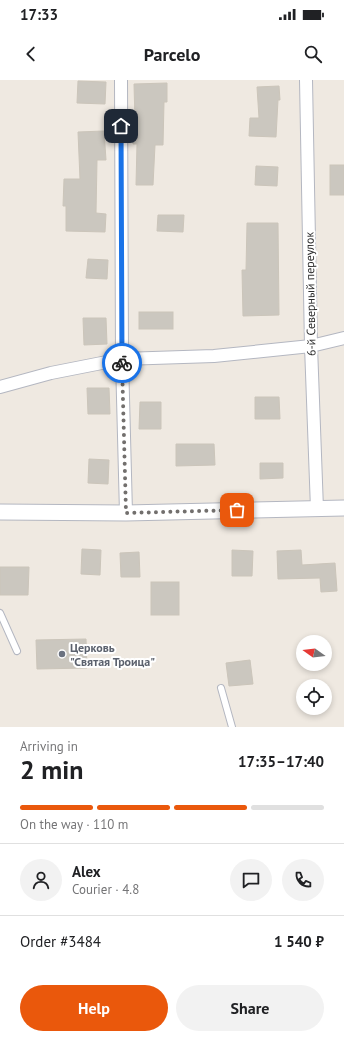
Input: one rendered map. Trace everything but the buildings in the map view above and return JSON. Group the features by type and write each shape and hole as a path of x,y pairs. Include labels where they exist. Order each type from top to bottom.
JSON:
{"street":[{"path":"121,80 122,359 126,513"},
{"name":"6-й Северный переулок","path":"306,80 311,346 317,509"},
{"path":"0,388 51,373 122,359 214,356 311,346 344,338"},
{"path":"0,512 126,513 344,508"}],"lane":[{"path":"0,614 17,651"},
{"path":"221,688 232,727"}],"way so far":[{"path":"122,363 126,513 237,510"}],"place":[{"name":"Церковь \"Святая Троица\"","path":"62,654"}],"route":[{"path":"121,126 122,363"}]}
